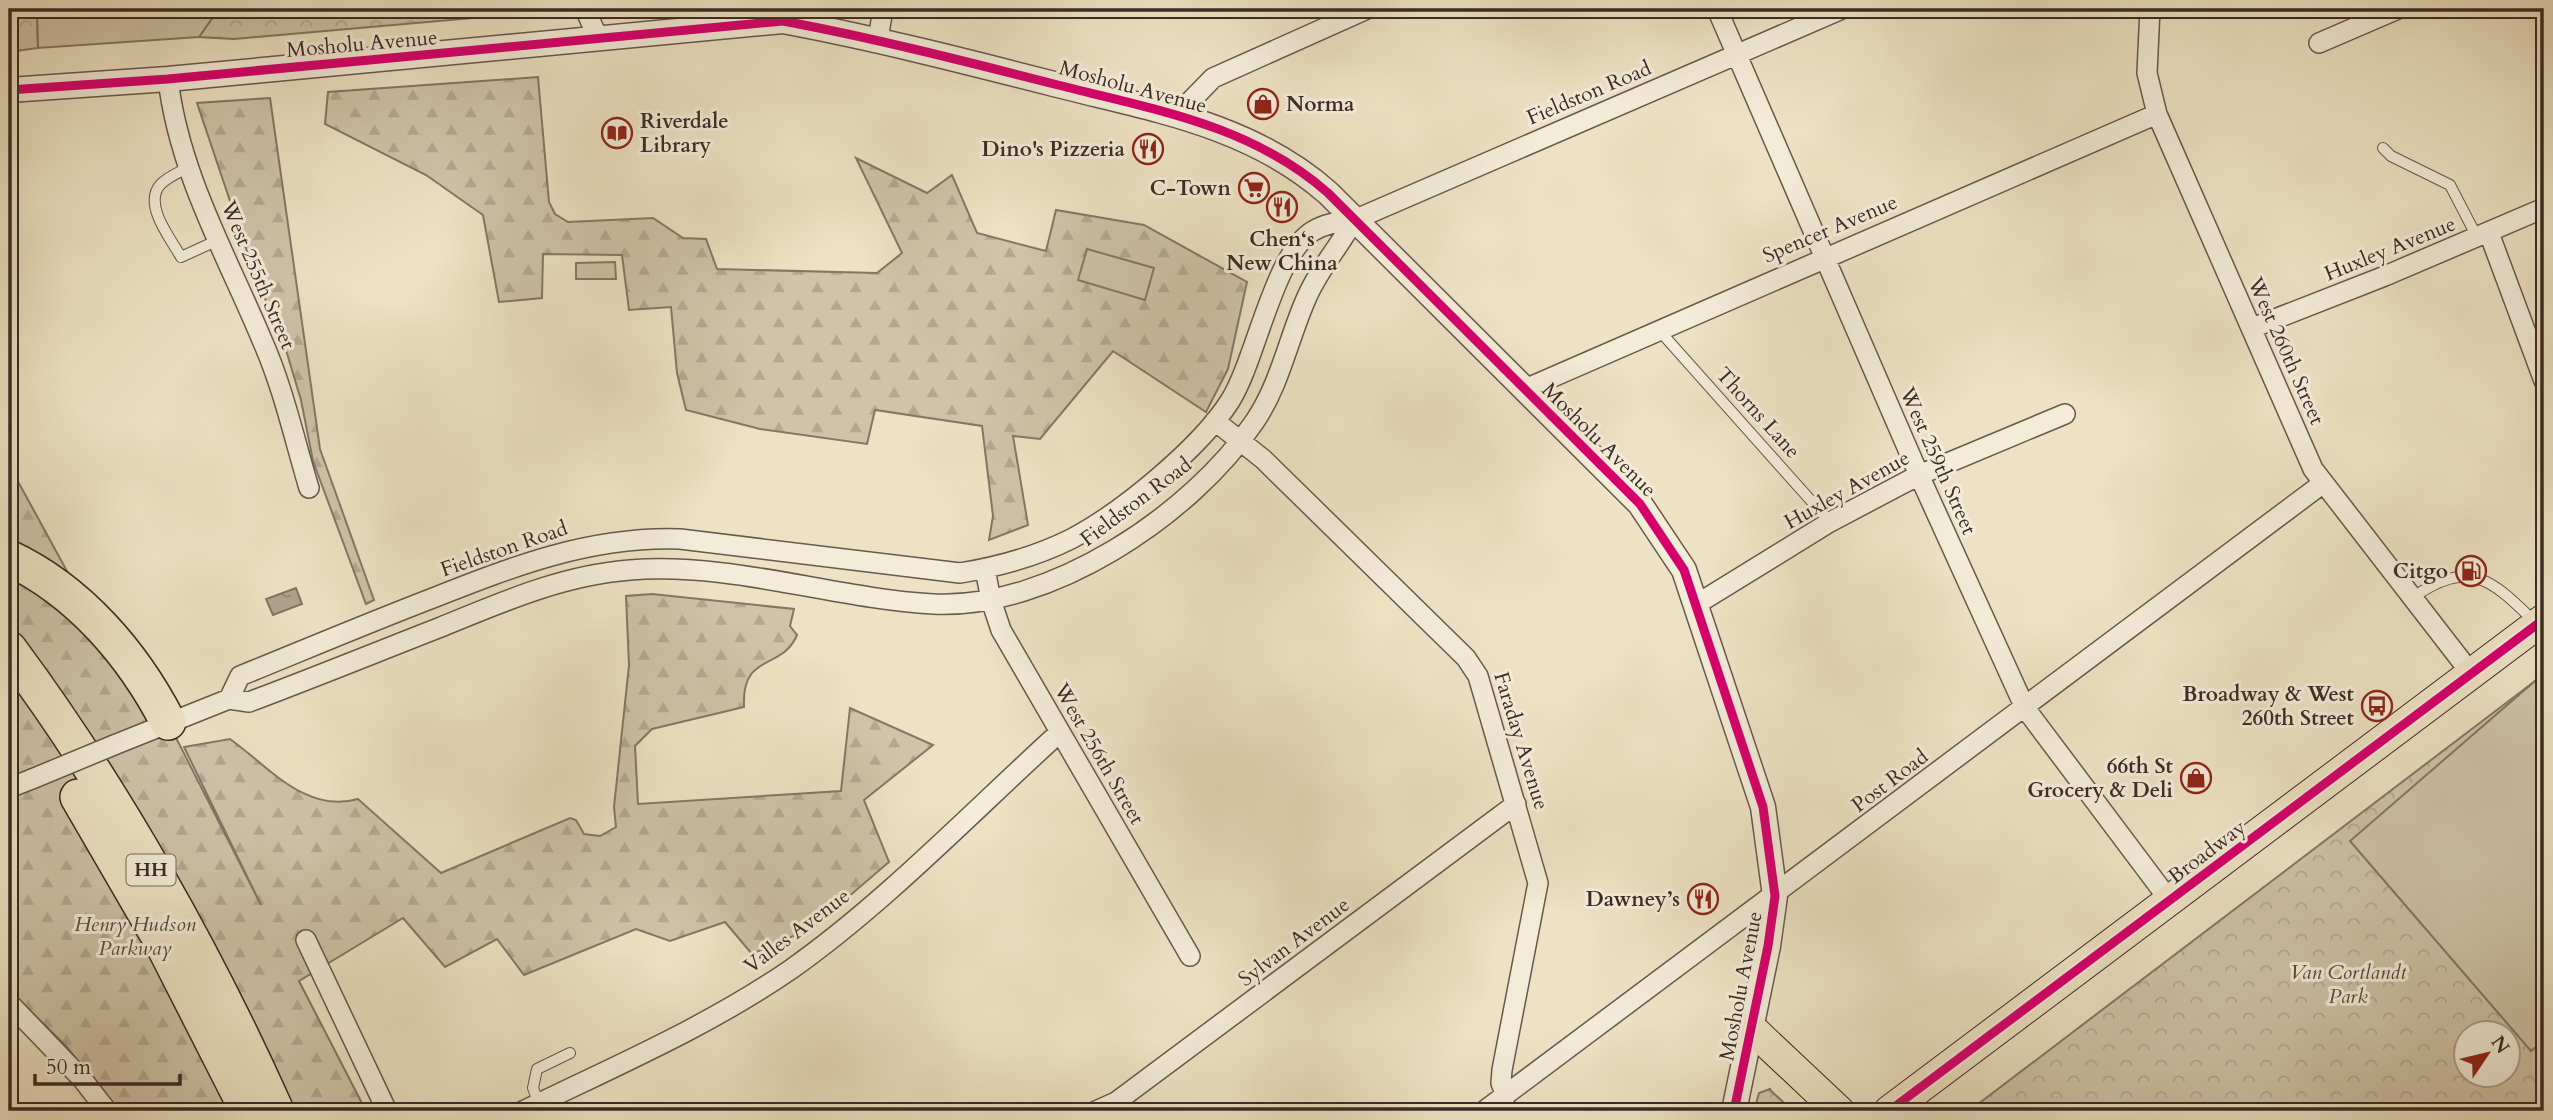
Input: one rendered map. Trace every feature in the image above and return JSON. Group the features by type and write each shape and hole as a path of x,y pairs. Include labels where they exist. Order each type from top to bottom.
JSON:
{"highway":[{"path":"9,558 54,583 90,615 147,684 168,722"},
{"name":"HH","path":"9,649 135,843 227,1010 276,1111"},
{"name":"HH","path":"9,691 117,860 208,1027 248,1111"}],"main road":[{"name":"Broadway","path":"1889,1111 2541,621"},
{"path":"1752,1029 1839,1111"}],"street":[{"path":"586,9 599,40"},
{"path":"878,39 883,9"},
{"path":"1176,116 1213,78 1367,9"},
{"name":"West 259th Street","path":"1717,9 1919,475 2025,708 2170,901"},
{"name":"Fieldston Road","path":"229,699 240,676 348,631 550,554 622,541 680,539 960,573 985,569 1046,549 1096,524 1200,441 1242,380 1276,285 1291,258 1311,232 1331,223 1354,220 1842,9"},
{"name":"West 260th Street","path":"2150,9 2147,73 2157,114 2322,484 2470,672"},
{"path":"2319,43 2398,9"},
{"name":"Mosholu Avenue","path":"9,90 168,79 783,21 878,39 1176,116 1249,140 1275,153 1312,179 1646,512 1678,558 1697,604 1763,807 1775,896 1752,1029 1734,1111"},
{"name":"West 255th Street","path":"168,79 171,107 189,167 216,241 262,339 282,391 309,488"},
{"name":"Spencer Avenue","path":"1523,390 1824,256 2157,114"},
{"name":"Huxley Avenue","path":"2252,328 2544,208"},
{"name":"Fieldston Road","path":"9,788 229,699 249,702 558,583 630,570 676,570 931,604 990,600 1057,580 1114,551 1198,486 1223,463 1241,441 1271,394 1316,277 1354,220"},
{"path":"2483,235 2544,381"},
{"name":"Huxley Avenue","path":"1697,604 1830,522 1919,475 2065,414"},
{"name":"Faraday Avenue","path":"1215,421 1241,441 1474,667 1536,872 1538,896 1502,1070 1506,1096"},
{"name":"Post Road","path":"1484,1111 1775,896 2322,484"},
{"path":"676,570 680,539"},
{"name":"West 256th Street","path":"985,569 990,600 1001,630 1190,956"},
{"path":"348,631 359,659"},
{"name":"Valles Avenue","path":"531,1107 706,1021 789,970 880,896 1060,732"},
{"name":"Sylvan Avenue","path":"1096,1111 1118,1107 1516,804"},
{"path":"306,940 387,1111"},
{"path":"9,1003 83,1080 107,1111"}],"lane":[{"path":"2383,148 2391,156 2450,185 2483,235"},
{"path":"189,167 160,184 155,194 154,207 181,257 216,241"},
{"name":"Thorns Lane","path":"1657,329 1830,522"},
{"path":"2412,598 2439,581 2465,577 2492,581 2541,621"},
{"path":"531,1107 537,1069 570,1053"}],"green space":[{"path":"9,9 37,9 38,48 9,52"},
{"path":"37,9 212,9 213,17 199,37 38,48"},
{"path":"212,9 555,9 234,39 199,37 213,17"},
{"path":"538,77 549,202 555,214 568,222 653,218 683,238 706,239 717,269 877,273 902,253 856,158 927,193 952,175 977,233 1046,251 1056,210 1144,225 1247,282 1228,369 1206,412 1113,351 1040,439 1013,436 1028,525 989,540 993,516 982,426 875,410 867,444 760,429 686,410 677,373 671,307 629,310 622,255 543,254 542,298 499,302 483,215 426,175 325,124 328,92"},
{"path":"270,98 320,449 374,600 366,604 313,461 301,400 280,330 258,284 197,103"},
{"path":"1087,249 1154,268 1145,300 1078,280"},
{"path":"615,262 616,279 576,279 576,263"},
{"name":"Henry Hudson Parkway","path":"9,465 68,573 168,722 261,905 184,747 230,739 289,785 305,794 339,802 358,799 441,873 570,818 576,820 584,834 600,836 616,827 614,807 629,665 626,596 652,594 794,609 790,626 797,635 782,654 755,670 749,678 744,707 652,729 635,746 638,804 841,791 850,708 933,745 864,800 889,862 812,928 752,954 725,922 670,941 636,929 524,975 497,939 445,967 403,918 299,981 366,1111 114,1111 67,1047 9,990"},
{"name":"Van Cortlandt Park","path":"2544,674 2544,1111 1969,1111"},
{"path":"2535,681 2544,692 2544,1040 2531,1051 2522,1041 2522,1018 2503,1018 2350,841"},
{"path":"1770,1089 1793,1111 1754,1111 1759,1093"}],"water":[{"path":"296,588 302,604 273,615 266,599"}],"cycle path":[{"path":"9,90 168,79 783,21 919,50 1163,111 1233,135 1266,150 1328,193 1640,504 1684,570 1763,807 1775,896 1768,946 1734,1111"},
{"path":"1889,1111 2544,619"}],"place":[{"name":"Norma","path":"1263,104"},
{"name":"Riverdale Library","path":"617,133"},
{"name":"Dino's Pizzeria","path":"1148,149"},
{"name":"C-Town","path":"1254,188"},
{"name":"Chen‘s New China","path":"1282,207"},
{"name":"Citgo","path":"2471,571"},
{"name":"Broadway & West 260th Street","path":"2377,706"},
{"name":"66th St Grocery & Deli","path":"2196,778"},
{"name":"Dawney’s","path":"1703,899"}]}
